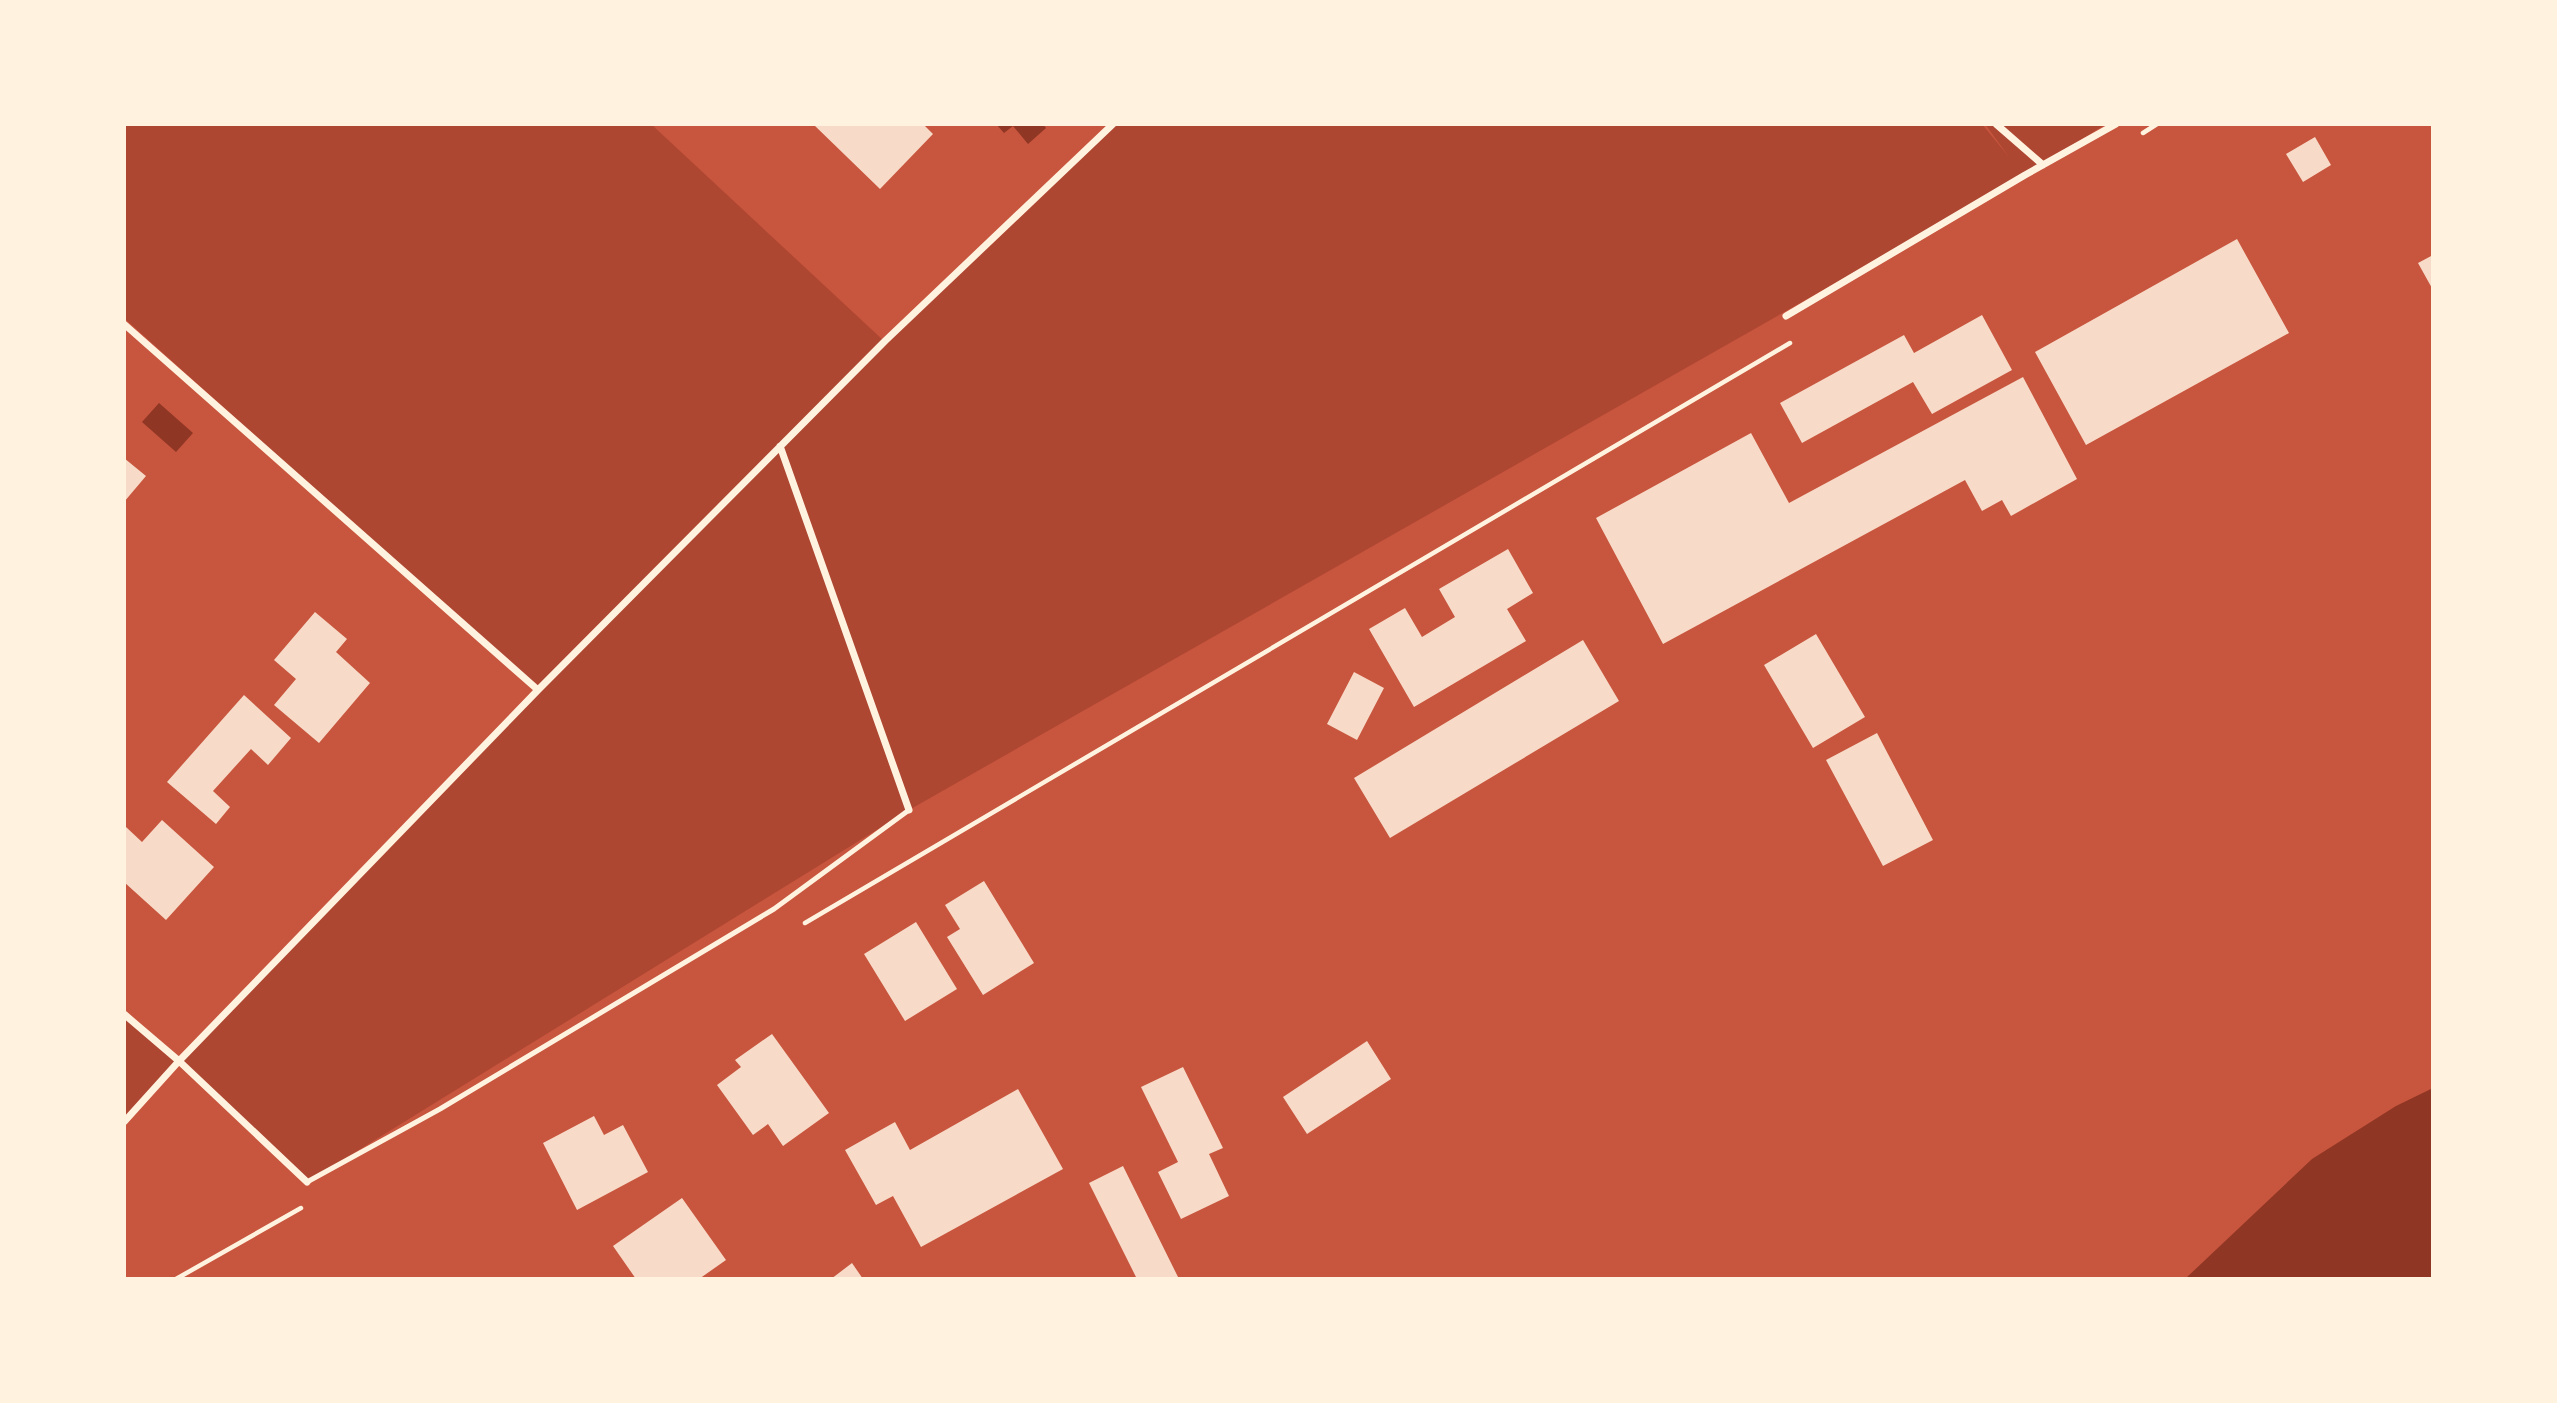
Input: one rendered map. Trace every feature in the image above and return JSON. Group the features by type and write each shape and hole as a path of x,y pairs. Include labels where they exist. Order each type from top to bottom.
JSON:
{"street":[{"path":"124,1122 179,1061 538,690 884,341 1114,124"},
{"path":"1996,124 2043,165"},
{"path":"1786,316 2116,124"},
{"path":"124,324 538,690"},
{"path":"780,446 909,810"},
{"path":"124,1014 179,1061 307,1182"}],"lane":[{"path":"307,1182 440,1109 774,909 909,810"}],"path":[{"path":"2134,138 2157,124"},
{"path":"799,926 1793,341"},
{"path":"176,1279 308,1204"}],"shaded area":[{"path":"124,124 651,124 884,341 1113,124 1982,124 2009,157 1985,124 2106,124 2025,175 909,810 307,1182 179,1062 124,1122 124,1013 179,1061 538,690 124,318"},
{"path":"996,124 1043,124 1046,128 1028,144 1013,126 1004,133"},
{"path":"159,403 193,433 176,452 142,422"},
{"path":"2433,1088 2433,1279 2185,1279 2312,1159 2396,1106"}],"building":[{"path":"813,124 923,124 933,134 880,189"},
{"path":"2315,137 2331,165 2303,182 2286,154"},
{"path":"2237,239 2289,333 2086,445 2035,352"},
{"path":"2433,255 2433,290 2418,263"},
{"path":"1982,315 2012,370 1932,414 1913,382 1802,443 1780,403 1904,335 1914,353"},
{"path":"2023,377 2077,479 2011,516 2002,500 1982,511 1965,480 1663,644 1596,518 1751,433 1789,503"},
{"path":"124,458 146,476 124,502"},
{"path":"1508,549 1533,593 1507,609 1526,641 1414,707 1369,629 1405,608 1422,637 1455,617 1439,589"},
{"path":"315,612 347,639 336,652 370,683 319,743 274,705 296,679 274,660"},
{"path":"1816,634 1865,717 1813,748 1764,665"},
{"path":"1583,640 1619,701 1390,838 1354,778"},
{"path":"1354,672 1384,688 1357,740 1327,724"},
{"path":"244,695 291,738 268,765 251,749 213,791 230,807 216,824 167,782"},
{"path":"1877,733 1933,840 1883,866 1826,760"},
{"path":"162,820 214,867 166,920 124,882 124,829 126,827 142,842"},
{"path":"984,881 1034,963 983,995 947,937 960,929 945,905"},
{"path":"916,922 957,989 905,1021 864,954"},
{"path":"772,1034 829,1113 783,1146 768,1124 753,1135 717,1085 741,1067 735,1060"},
{"path":"1367,1041 1391,1079 1307,1134 1283,1097"},
{"path":"1183,1067 1223,1148 1209,1154 1229,1196 1181,1219 1158,1172 1178,1162 1141,1087"},
{"path":"1018,1089 1063,1169 921,1247 893,1196 876,1205 845,1150 895,1122 910,1150"},
{"path":"594,1116 604,1135 623,1125 648,1172 577,1210 543,1143"},
{"path":"1123,1166 1179,1279 1137,1279 1089,1183"},
{"path":"682,1198 726,1260 699,1279 636,1279 613,1246"},
{"path":"852,1263 863,1279 831,1279"}]}
